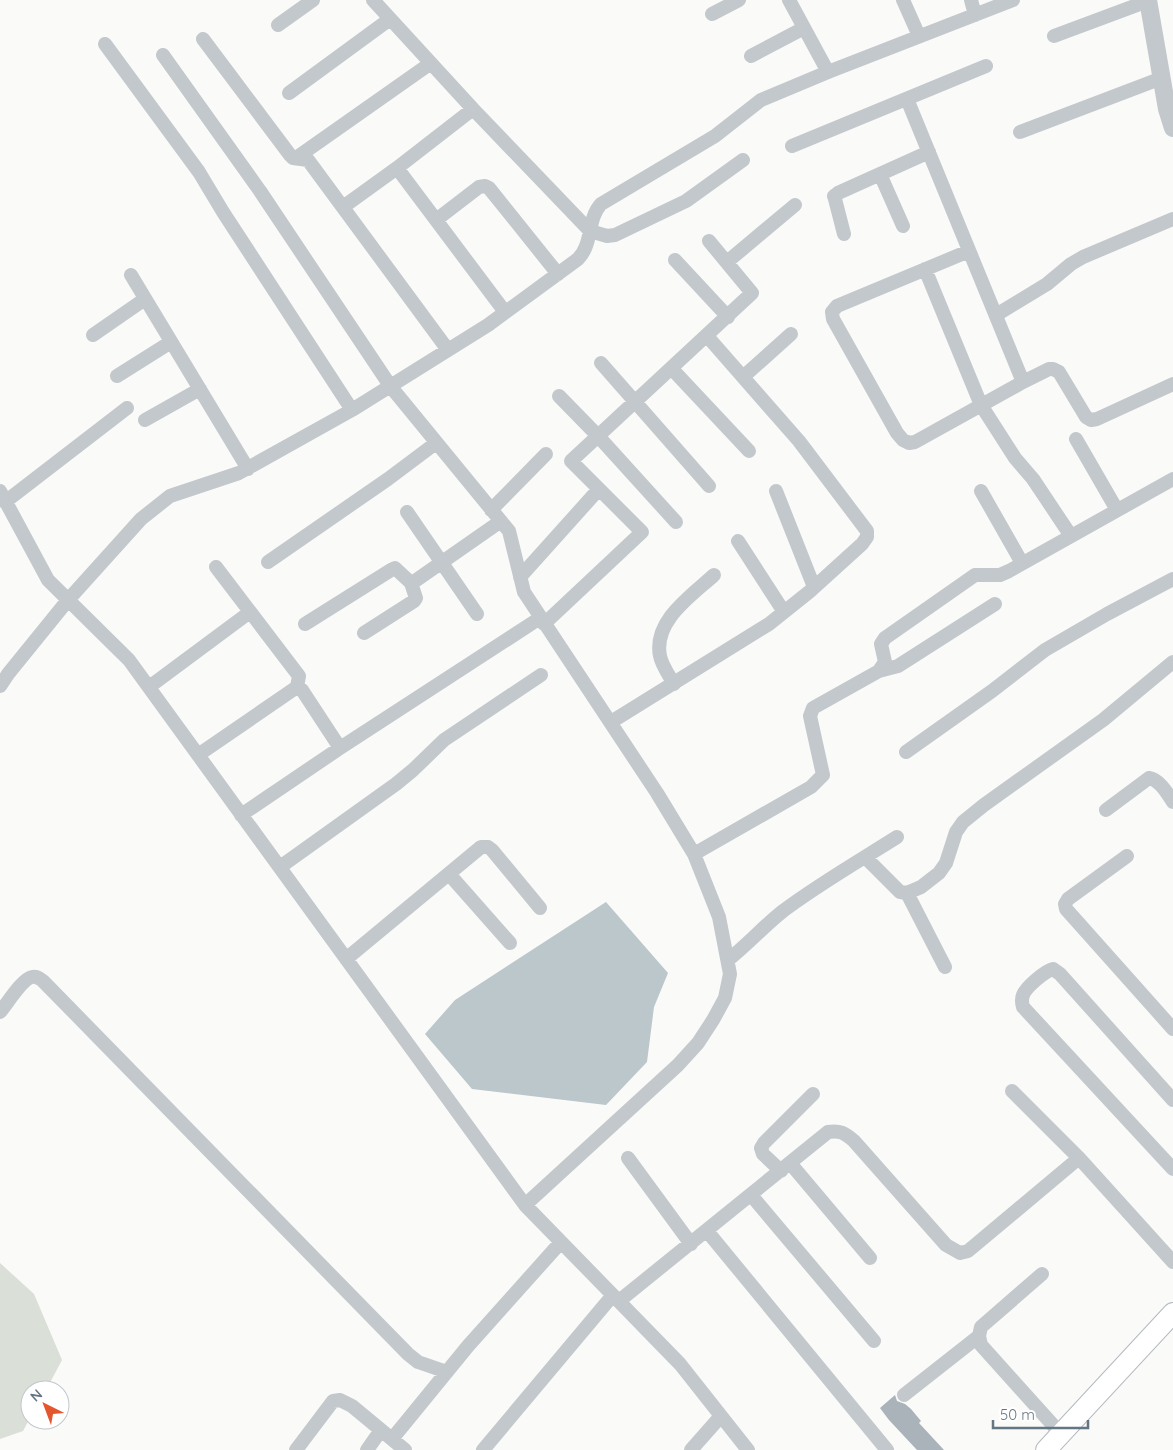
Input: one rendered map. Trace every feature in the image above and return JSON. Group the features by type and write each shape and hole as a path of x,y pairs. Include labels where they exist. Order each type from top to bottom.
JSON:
{"main road":[{"path":"1046,1450 1173,1313"}],"street":[{"path":"278,25 313,0"},
{"path":"373,0 473,109 590,231 607,236 615,235 686,201 743,160"},
{"path":"712,14 739,0"},
{"path":"789,0 828,72"},
{"path":"903,0 919,36"},
{"path":"971,0 975,15"},
{"path":"0,686 68,600 141,519 170,496 248,469 391,387 488,325 583,254 594,215 601,204 714,136 756,103 828,72 1013,0"},
{"path":"1054,36 1148,1 1167,109 1173,128"},
{"path":"289,93 390,19"},
{"path":"751,56 804,28"},
{"path":"202,39 290,155 308,160 448,350"},
{"path":"105,44 199,172 352,410"},
{"path":"162,54 260,191 391,387 509,531 524,592 611,722 694,854 719,917 730,974 724,998 698,1043 678,1065 526,1205"},
{"path":"296,158 431,63"},
{"path":"792,146 986,66"},
{"path":"1020,132 1162,78"},
{"path":"907,99 1023,382"},
{"path":"343,207 473,109"},
{"path":"844,234 834,196 929,152"},
{"path":"397,168 505,312"},
{"path":"880,174 903,226"},
{"path":"436,220 479,187 485,186 489,188 558,274"},
{"path":"727,262 795,205"},
{"path":"996,315 1048,284 1071,264 1083,257 1173,219"},
{"path":"242,815 340,748 542,621 642,532 571,461 752,293 710,241"},
{"path":"970,250 837,306 832,312 833,319 897,433 903,440 909,443 916,442 1049,369 1059,372 1086,416 1091,420 1173,384"},
{"path":"675,260 728,317"},
{"path":"925,269 981,405 1015,458 1034,479 1071,536"},
{"path":"131,275 248,469"},
{"path":"93,335 145,299"},
{"path":"743,377 791,334"},
{"path":"611,722 769,624 814,587 862,544 867,537 867,531 799,442 707,336"},
{"path":"117,376 171,342"},
{"path":"601,363 709,486"},
{"path":"672,369 749,451"},
{"path":"145,420 200,389"},
{"path":"559,396 676,522"},
{"path":"127,408 3,496 48,580 129,660 526,1205 680,1364 748,1450"},
{"path":"1076,439 1117,510"},
{"path":"268,562 388,479 436,443"},
{"path":"491,510 546,454"},
{"path":"880,671 885,662 881,644 885,638 975,575 1000,575 1173,480"},
{"path":"520,577 599,489"},
{"path":"776,491 814,587"},
{"path":"981,491 1022,563"},
{"path":"407,512 477,614"},
{"path":"411,583 501,521"},
{"path":"738,540 784,612"},
{"path":"198,755 297,687 299,676 216,567"},
{"path":"305,624 394,568 411,583 416,598 364,633"},
{"path":"674,684 663,665 660,655 660,645 665,624 671,615 714,576"},
{"path":"906,752 992,691 1045,650 1173,579"},
{"path":"694,854 811,787 819,780 823,775 810,716 813,708 880,671 898,666 995,604"},
{"path":"149,688 250,612"},
{"path":"865,857 900,892 907,893 921,887 938,873 946,863 956,832 962,822 984,804 1103,720 1173,662"},
{"path":"280,867 396,784 454,732 541,676"},
{"path":"297,687 302,690 340,748"},
{"path":"1106,810 1149,778 1159,783 1173,802"},
{"path":"728,960 800,898 897,837"},
{"path":"346,959 481,847 488,847 492,850 540,908"},
{"path":"1127,856 1068,899 1065,904 1066,909 1173,1029"},
{"path":"449,874 510,943"},
{"path":"907,893 945,967"},
{"path":"1173,1100 1054,969 1047,970 1023,994 1021,1001 1023,1007 1173,1170"},
{"path":"0,1012 24,982 36,976 43,980 408,1354 418,1362 447,1372"},
{"path":"1012,1091 1079,1158 1173,1262"},
{"path":"813,1094 764,1143 762,1148 763,1154 786,1167 870,1258"},
{"path":"483,1450 616,1298 692,1244 828,1132 844,1132 854,1141 946,1246 960,1253 968,1251 1079,1158"},
{"path":"628,1158 692,1244"},
{"path":"751,1195 874,1341"},
{"path":"707,1231 887,1450"},
{"path":"392,1439 447,1372 562,1242"},
{"path":"904,1395 979,1336 982,1327 1042,1274"},
{"path":"979,1336 982,1345 1061,1434"},
{"path":"296,1450 332,1402 340,1400 352,1406 406,1450"},
{"path":"690,1450 721,1416"},
{"path":"367,1450 381,1430"}],"shaded area":[{"path":"606,902 668,973 654,1007 647,1062 606,1105 472,1089 425,1034 455,1000"},
{"path":"0,1263 34,1294 62,1360 51,1380 20,1380 20,1430 24,1430 0,1439"}],"building":[{"path":"895,1395 897,1401 911,1409 921,1421 919,1423 944,1450 917,1450 889,1420 880,1408"}]}
